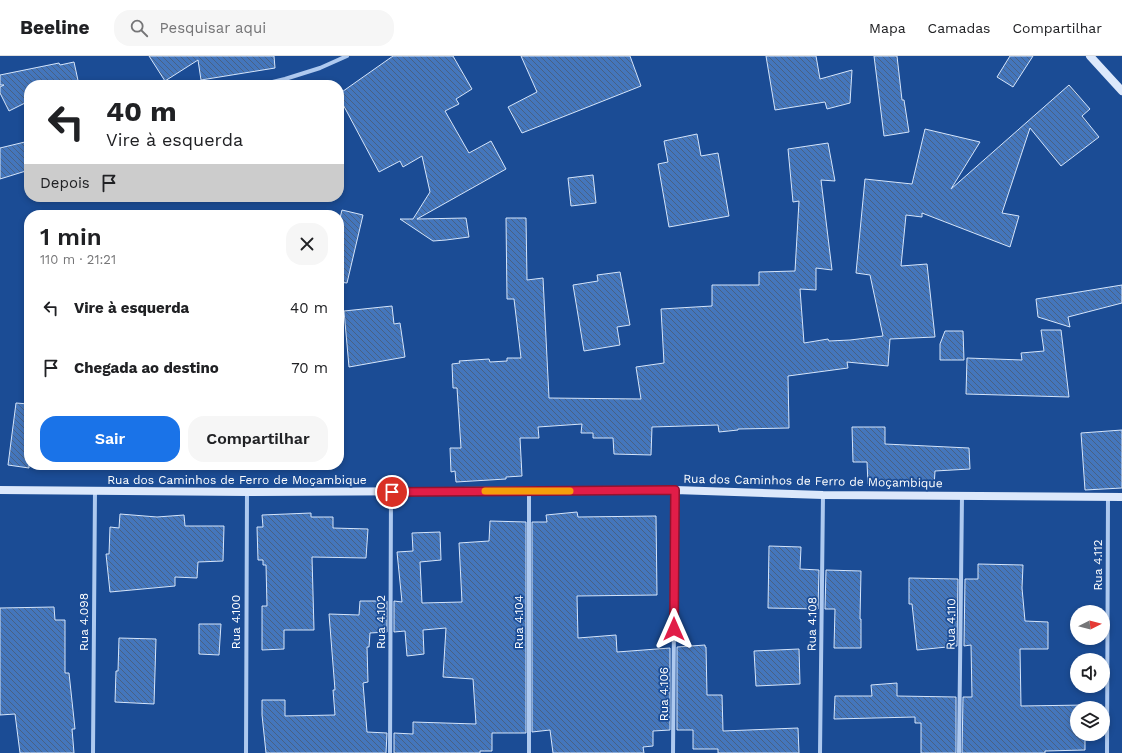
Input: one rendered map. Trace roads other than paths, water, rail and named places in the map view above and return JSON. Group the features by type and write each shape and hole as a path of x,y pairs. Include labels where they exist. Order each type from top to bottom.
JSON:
{"street":[{"path":"281,80 320,68 347,56"},
{"path":"1090,56 1122,91"},
{"name":"Rua dos Caminhos de Ferro de Moçambique","path":"0,490 246,492 675,490 823,495 1122,497"},
{"name":"Rua 4.106","path":"673,753 675,490"},
{"name":"Rua 4.098","path":"93,753 95,491"},
{"name":"Rua 4.104","path":"529,491 529,753"},
{"name":"Rua 4.100","path":"246,492 246,753"},
{"name":"Rua 4.102","path":"390,753 392,492"},
{"name":"Rua 4.108","path":"820,753 823,495"},
{"name":"Rua 4.110","path":"959,753 962,496"},
{"name":"Rua 4.112","path":"1107,753 1108,497"}]}
